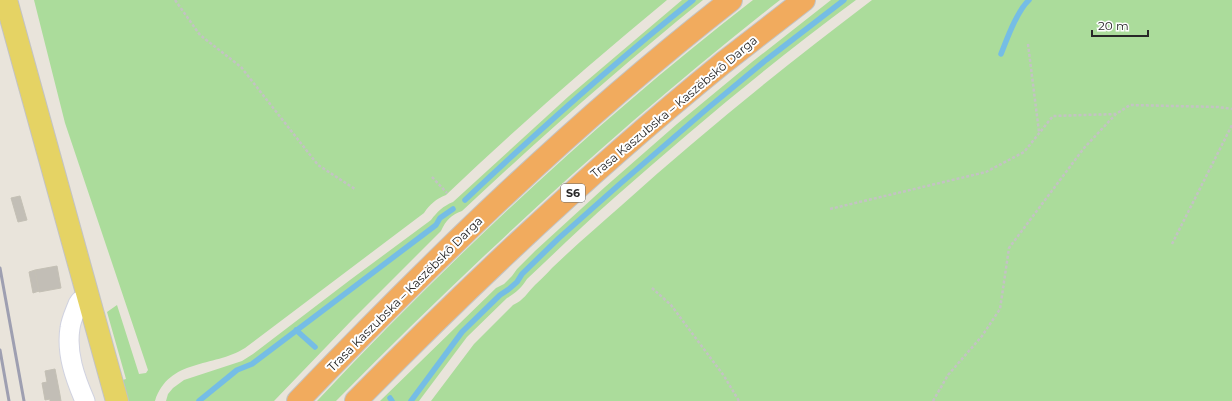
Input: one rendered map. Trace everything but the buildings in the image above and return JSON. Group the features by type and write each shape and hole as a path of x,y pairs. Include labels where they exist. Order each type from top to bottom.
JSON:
{"highway":[{"name":"Trasa Kaszubska – Kaszëbskô Darga","path":"298,401 376,320 476,222 577,129 731,0"},
{"name":"Trasa Kaszubska – Kaszëbskô Darga","path":"356,401 405,351 493,267 606,163 723,63 804,0"}],"main road":[{"path":"6,0 116,401"}],"lane":[{"path":"85,401 73,366 69,340 70,327 78,304 80,301 88,298"}],"path":[{"path":"175,0 200,35 242,67 318,165 355,189"},
{"path":"1028,44 1040,132"},
{"path":"933,401 948,375 982,336 1000,309 1009,248 1084,148 1116,114 1130,105 1218,107 1232,109"},
{"path":"830,210 986,172 1024,152 1053,116 1116,114"},
{"path":"1172,244 1232,125"},
{"path":"432,177 448,193"},
{"path":"652,288 671,305 724,376 739,401"}],"green space":[{"path":"34,0 667,0 610,47 446,195 439,198 424,213 245,348 219,359 193,366 170,377 162,387 155,401 125,401 119,381 126,379 107,312 117,305 139,374 146,373 148,370 65,123"},
{"path":"682,0 703,0 581,103 462,211 449,218 441,231 274,401 166,401 168,394 173,388 184,380 242,361 253,354 431,220 440,210 453,202 569,96"},
{"path":"753,0 780,0 607,143 442,296 336,401 317,401 420,295 527,192 638,93"},
{"path":"831,0 856,0 733,96 592,218 467,337 419,401 380,401 496,288 504,284 535,251 605,187 677,124 752,62"},
{"path":"872,0 1232,0 1232,401 431,401 474,344 513,305 523,299 552,268 578,244 652,178 776,74"}],"waterway":[{"path":"465,200 520,148 634,48 693,0"},
{"path":"411,401 462,332 500,295 517,282 522,274 559,238 708,108 766,60 844,0"},
{"path":"1001,54 1016,18 1029,0"},
{"path":"199,401 237,370 252,364 436,225 440,218 453,209"},
{"path":"296,330 315,347"}],"railway":[{"path":"0,268 24,401"},
{"path":"0,350 9,401"}]}
